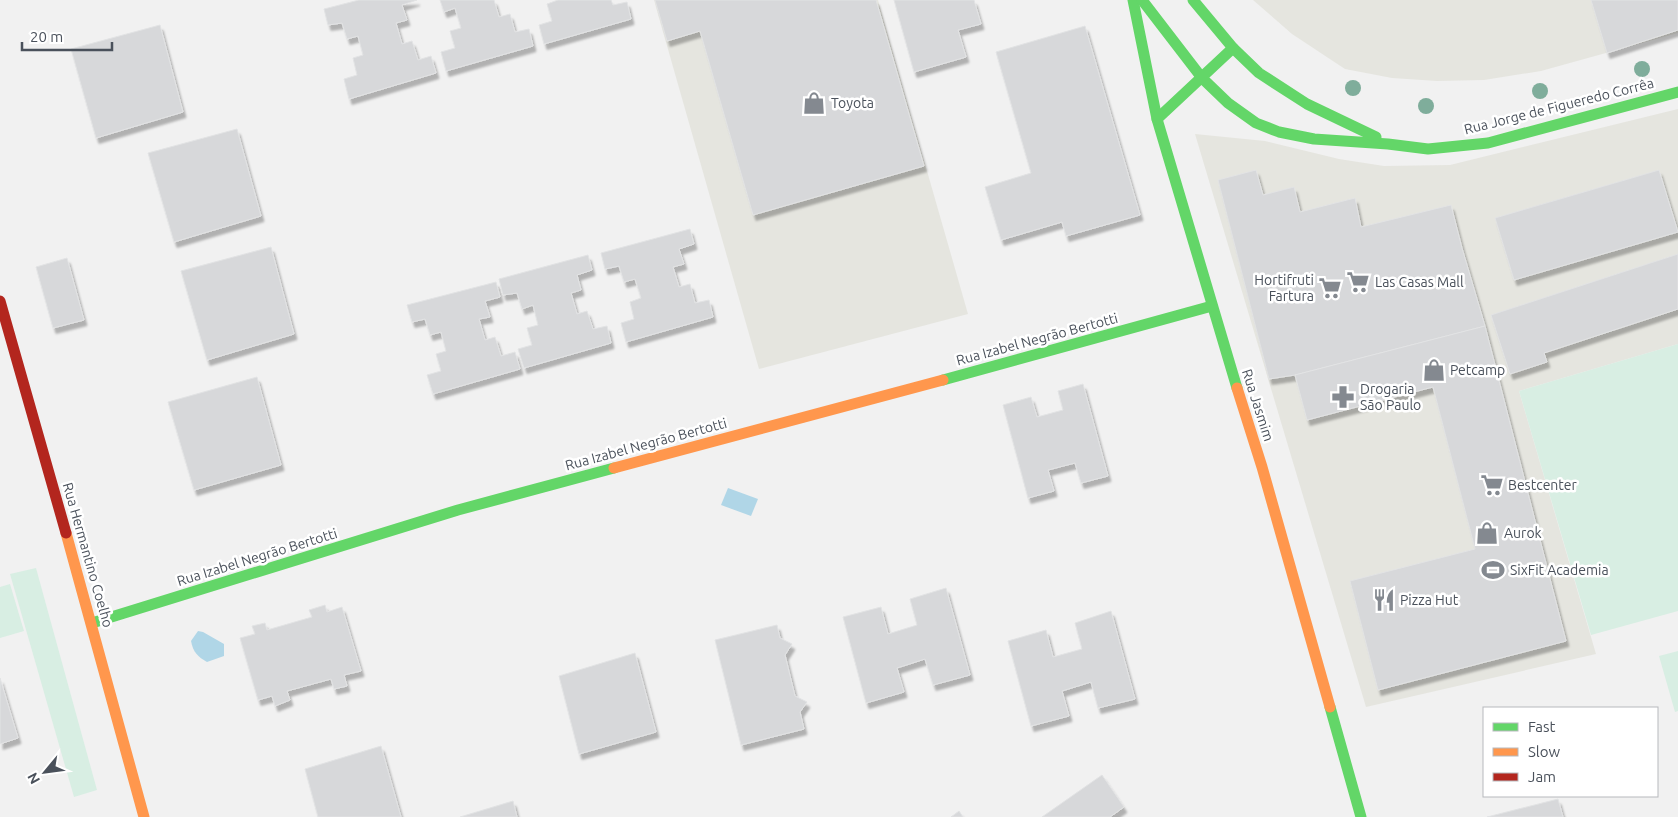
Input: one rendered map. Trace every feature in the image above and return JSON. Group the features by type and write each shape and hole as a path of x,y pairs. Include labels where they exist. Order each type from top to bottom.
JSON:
{"main road":[{"name":"Rua Jasmim","path":"1133,0 1158,119 1212,306 1262,467 1361,817"},
{"name":"Rua Jorge de Figueredo Corrêa","path":"1142,0 1202,78 1228,103 1256,123 1279,132 1314,139 1388,144 1428,150 1488,143 1678,92"},
{"name":"Rua Jorge de Figueredo Corrêa","path":"1193,0 1233,48 1259,73 1307,104 1388,144"},
{"path":"1158,119 1233,48"},
{"name":"Rua Hermantino Coelho","path":"0,301 92,623 144,817"},
{"name":"Rua Izabel Negrão Bertotti","path":"92,623 458,510 961,376 1212,306"}],"shaded area":[{"path":"654,0 878,0 968,314 759,369"},
{"path":"1253,0 1678,0 1678,33 1541,71 1484,80 1437,81 1392,78 1345,69 1292,34"},
{"path":"1678,109 1678,344 1519,391 1596,654 1366,707 1195,134 1265,141 1339,159 1384,166 1450,165"}],"green space":[{"path":"1678,344 1678,611 1591,635 1519,391"},
{"path":"36,568 97,790 74,797 10,574"},
{"path":"10,584 24,631 0,638 0,587"},
{"path":"1678,651 1678,711 1675,712 1659,656"}],"water":[{"path":"728,488 758,499 751,516 721,505"},
{"path":"198,631 224,644 224,656 207,662 199,656 193,648 191,641"}],"building":[{"path":"359,0 417,0 402,5 407,20 396,23 402,44 412,41 418,60 431,56 436,73 349,99 344,79 357,75 353,58 363,55 358,36 347,39 342,23 328,25 324,9"},
{"path":"440,0 494,0 499,17 510,14 515,32 529,29 533,46 446,71 441,52 455,48 450,31 461,28 455,8 444,12"},
{"path":"558,0 611,0 613,5 627,2 631,19 544,44 539,25 552,21 547,4"},
{"name":"Toyota","path":"655,0 876,0 924,166 753,215 700,31 667,41"},
{"path":"894,0 974,0 981,24 958,30 966,57 914,72"},
{"path":"1591,0 1678,0 1678,30 1607,53"},
{"path":"160,25 183,112 96,138 71,49"},
{"path":"1085,26 1140,215 1066,236 1062,222 1001,240 985,187 1031,173 996,52"},
{"path":"237,129 261,216 174,242 148,153"},
{"name":"Las Casas Mall","path":"1256,170 1263,195 1294,187 1300,212 1355,198 1361,227 1451,205 1485,326 1295,375 1269,379 1218,180"},
{"path":"1659,170 1678,232 1514,280 1495,218"},
{"path":"690,229 694,244 679,249 684,264 673,267 679,287 690,284 695,303 709,300 713,317 626,342 621,323 634,319 630,302 641,298 635,279 624,282 619,266 605,269 601,253"},
{"path":"271,247 294,334 207,360 181,271"},
{"path":"1678,254 1678,309 1544,353 1547,362 1510,374 1491,315"},
{"path":"588,255 592,270 577,275 581,290 571,293 577,314 587,311 593,329 607,326 611,343 524,368 518,349 532,345 527,328 538,325 533,305 522,309 517,293 503,295 499,279"},
{"path":"67,258 84,320 53,328 36,267"},
{"path":"496,282 500,297 485,301 490,317 479,319 485,340 495,337 501,356 515,352 520,369 433,394 427,375 441,371 436,354 446,351 441,332 430,335 425,319 412,322 407,305"},
{"name":"Bestcenter","path":"1485,326 1566,641 1378,690 1350,581 1475,549 1433,387 1307,420 1295,375"},
{"path":"257,377 281,465 194,490 168,402"},
{"path":"1083,384 1108,476 1081,483 1075,463 1048,470 1054,491 1028,498 1003,405 1031,397 1037,417 1063,410 1058,391"},
{"path":"946,588 970,675 933,685 925,659 897,668 904,692 866,703 843,617 881,607 888,634 917,625 910,599"},
{"path":"325,605 327,612 342,607 361,671 344,675 347,686 334,689 331,679 287,691 290,700 275,706 272,696 258,700 240,638 255,634 252,626 265,623 267,630 312,617 309,610"},
{"path":"1111,611 1135,699 1098,708 1091,682 1062,691 1069,716 1031,726 1008,641 1046,630 1053,657 1082,649 1075,623"},
{"path":"777,625 780,638 792,644 785,655 795,696 807,702 800,712 804,729 741,745 715,640"},
{"path":"635,653 656,732 579,754 559,676"},
{"path":"0,678 18,738 0,744"},
{"path":"381,746 401,817 318,817 305,769"},
{"path":"1102,775 1124,807 1110,817 1042,817"},
{"path":"1558,799 1563,817 1487,817"},
{"path":"513,801 517,817 460,817"},
{"path":"959,811 963,817 951,817"}],"traffic: fast":[{"path":"1133,0 1157,119 1237,388"},
{"path":"1142,0 1202,78 1228,103 1256,123 1279,132 1314,139 1428,149 1488,143 1678,92"},
{"path":"1193,0 1233,48 1259,73 1307,104 1376,137"},
{"path":"1157,119 1233,48"},
{"path":"943,380 1212,306"},
{"path":"92,623 458,510 614,468"},
{"path":"1330,707 1361,817"}],"traffic: slow":[{"path":"614,468 943,380"},
{"path":"1237,388 1262,467 1330,707"},
{"path":"66,533 144,817"}],"traffic: jam":[{"path":"0,301 66,533"}],"place":[{"name":"Toyota","path":"814,103"},
{"name":"Las Casas Mall","path":"1358,282"},
{"name":"Hortifruti Fartura","path":"1330,288"},
{"name":"Petcamp","path":"1434,370"},
{"name":"Drogaria São Paulo","path":"1343,397"},
{"name":"Bestcenter","path":"1492,485"},
{"name":"Aurok","path":"1487,533"},
{"name":"SixFit Academia","path":"1493,570"},
{"name":"Pizza Hut","path":"1384,600"}]}
